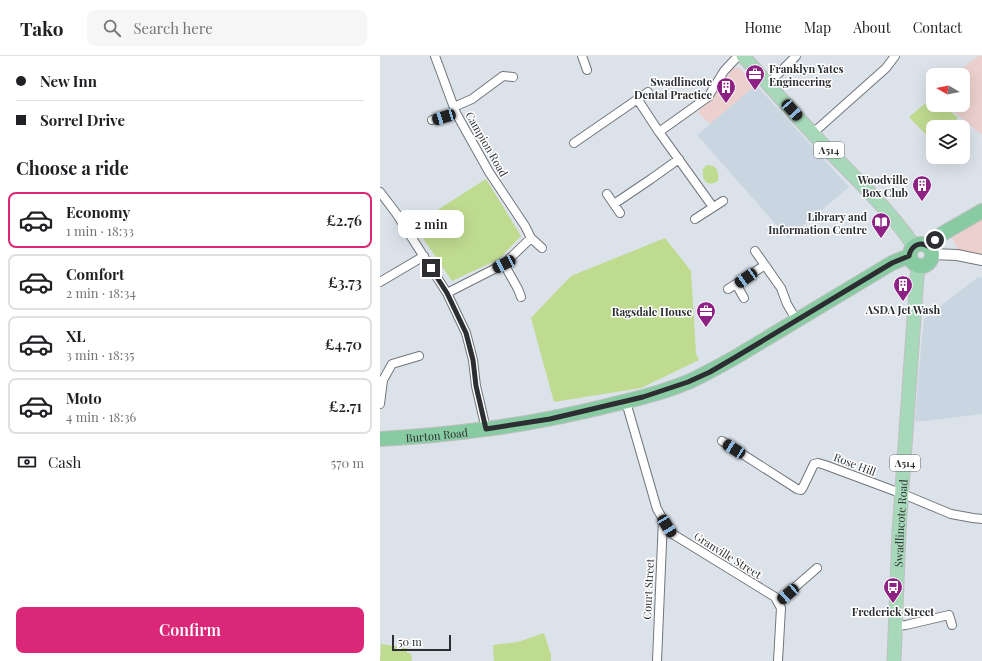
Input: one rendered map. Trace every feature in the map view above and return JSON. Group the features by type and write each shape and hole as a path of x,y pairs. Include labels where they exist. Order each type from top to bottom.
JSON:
{"highway":[{"path":"930,250 942,234 982,211"},
{"path":"919,244 923,244 930,250 931,259 923,266 914,256 919,244"},
{"name":"Burton Road","path":"380,439 430,436 550,419 626,402 682,384 710,372 892,263 914,256"}],"main road":[{"name":"A514","path":"743,56 906,234 914,256"},
{"name":"Swadlincote Road","path":"894,661 900,531 917,276 914,256"}],"street":[{"name":"Campion Road","path":"435,56 455,110 490,172 525,226 531,238 542,248"},
{"path":"582,56 587,70"},
{"path":"660,132 708,97 724,70 738,56"},
{"path":"768,84 796,56"},
{"path":"813,133 886,68 895,56"},
{"path":"432,120 455,110 503,76 513,77"},
{"path":"574,143 648,92"},
{"path":"638,100 713,207"},
{"path":"614,204 679,159"},
{"path":"380,192 396,213 447,293 466,333 473,360 476,386 486,429"},
{"path":"607,194 620,213"},
{"path":"694,219 723,201"},
{"path":"447,293 504,264 531,238"},
{"path":"930,250 982,260"},
{"path":"756,251 781,288 787,304 797,321"},
{"path":"380,282 424,256"},
{"path":"504,264 521,297"},
{"path":"728,289 765,265"},
{"path":"736,284 744,298"},
{"path":"380,404 383,380 392,364 419,356"},
{"name":"Granville Street","path":"626,402 657,509 671,533 775,597 778,602"},
{"name":"Rose Hill","path":"722,441 797,489 801,490 814,464 818,463 903,494 951,514 982,519"},
{"name":"Court Street","path":"657,661 663,519"},
{"path":"778,661 781,608 778,602 816,568"},
{"path":"896,626 949,615 952,625"}],"shaded area":[{"path":"979,56 982,56 982,135 970,125 970,120 964,120 954,112 970,112 970,68 962,68"},
{"path":"733,68 739,68 756,85 710,124 698,112 713,97"},
{"path":"756,85 849,187 788,238 697,135"},
{"path":"982,219 982,256 959,251 952,238"},
{"path":"978,277 982,278 982,414 915,422 924,319"}],"green space":[{"path":"926,103 926,112 951,112 958,118 956,120 926,120 926,135 909,117"},
{"path":"707,165 713,166 717,169 718,181 710,184 706,182 703,176 703,169"},
{"path":"486,179 521,236 499,259 452,281 414,225"},
{"path":"665,238 691,271 696,354 699,360 641,388 554,402 531,318 571,276"},
{"path":"544,633 551,655 551,661 494,661 493,645 518,642"},
{"path":"381,644 407,648 407,653 411,653 412,661 380,661"}],"place":[{"name":"Franklyn Yates Engineering","path":"755,91"},
{"name":"Swadlincote Dental Practice","path":"726,104"},
{"name":"Woodville Box Club","path":"922,202"},
{"name":"Library and Information Centre","path":"881,239"},
{"name":"ASDA Jet Wash","path":"903,302"},
{"name":"Ragsdale House","path":"706,328"},
{"name":"Frederick Street","path":"893,604"}],"route":[{"path":"431,268 447,293 466,333 473,360 476,386 486,429 550,419 626,402 688,382 710,372 734,358 892,263 909,256 914,246 923,244 928,246 935,240"}]}
